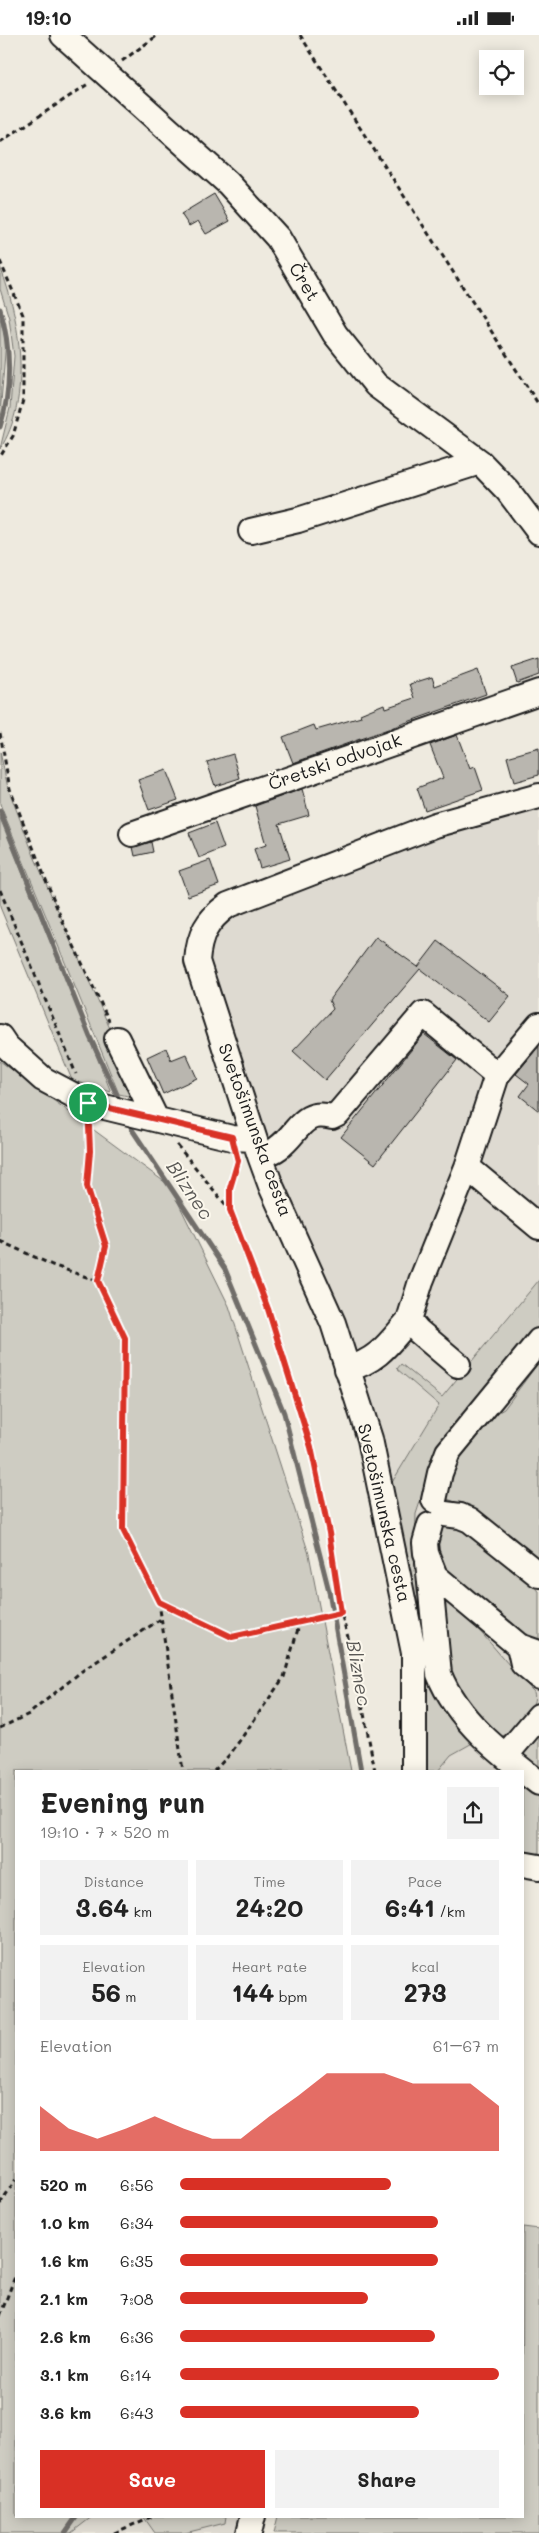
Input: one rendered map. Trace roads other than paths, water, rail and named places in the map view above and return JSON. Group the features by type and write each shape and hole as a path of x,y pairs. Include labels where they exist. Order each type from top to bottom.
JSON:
{"street":[{"name":"Čret","path":"63,35 228,183 278,238 335,335 376,385 480,462 508,491 539,532"},
{"path":"251,531 298,520 480,462"},
{"name":"Čretski odvojak","path":"132,834 539,692"},
{"name":"Svetošimunska cesta","path":"414,1770 414,1653 370,1439 333,1323 271,1186 249,1144 197,961 198,945 204,928 215,915 228,905 435,825 539,796"},
{"path":"0,1037 11,1051 43,1079 98,1105 249,1144 278,1148 309,1117 323,1115 332,1117 338,1114 423,1014 497,1075"},
{"path":"347,1369 369,1362 380,1353 409,1320 430,1257 467,1167 497,1075 539,1025"},
{"path":"117,1039 149,1117"},
{"path":"467,1167 539,1227"},
{"path":"409,1320 418,1331 458,1365"},
{"path":"523,1770 486,1740 445,1688 439,1674 425,1543 436,1513 440,1473 448,1452 539,1341"},
{"path":"436,1513 460,1516 470,1520 539,1575"},
{"path":"428,1563 435,1576 529,1650 523,1664 539,1677"},
{"path":"505,1756 539,1716"},
{"path":"524,1771 539,1783"},
{"path":"524,1864 539,1867"},
{"path":"249,2533 253,2518"}],"waterway":[{"name":"Bliznec","path":"0,309 4,323 9,368 7,398 0,427"},
{"name":"Bliznec","path":"0,811 90,1037 120,1102"},
{"name":"Bliznec","path":"127,1119 133,1131 225,1269 284,1413 329,1591 361,1770"},
{"name":"Bliznec","path":"65,2533 76,2518"}]}
